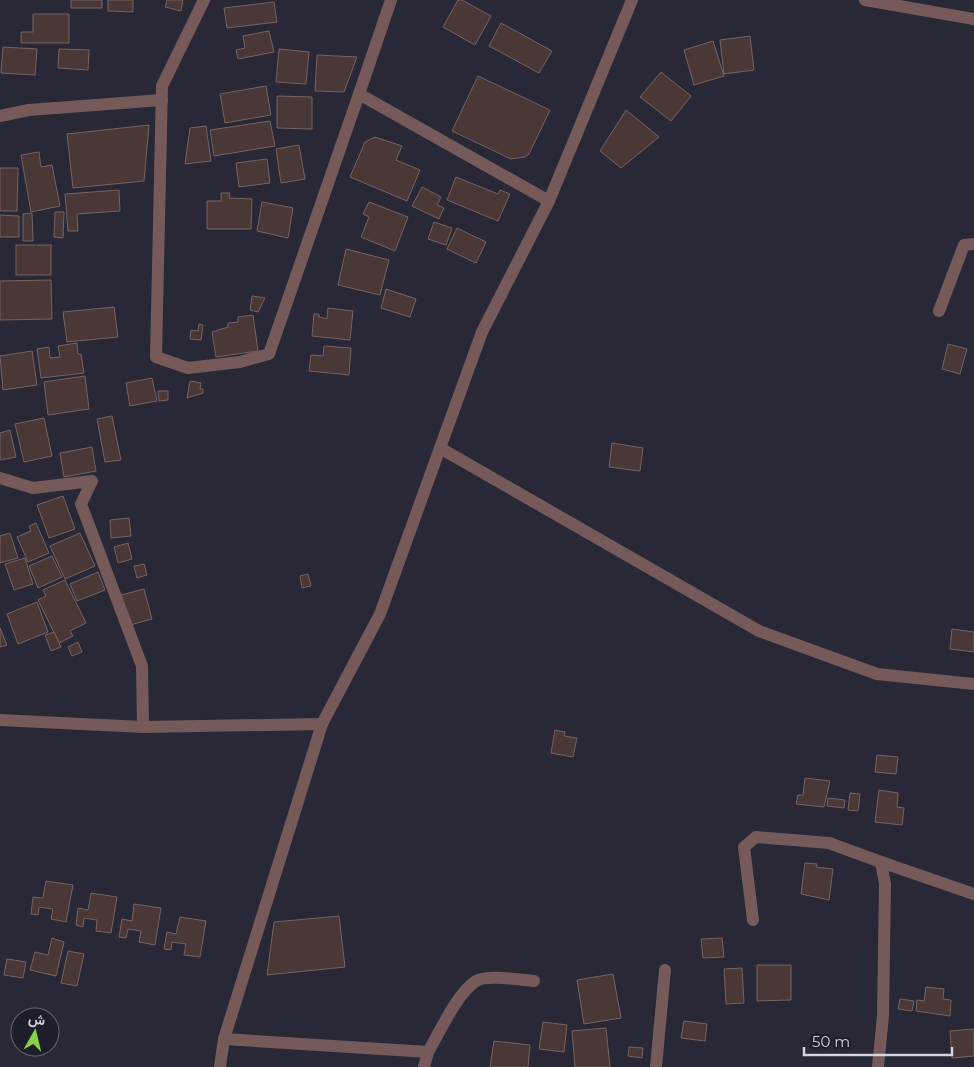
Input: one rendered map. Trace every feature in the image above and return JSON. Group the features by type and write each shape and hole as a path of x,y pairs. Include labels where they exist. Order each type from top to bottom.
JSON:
{"street":[{"path":"204,0 162,86 156,357 188,368 240,362 269,354 391,0"},
{"path":"220,1067 224,1039 322,724 380,614 482,332 549,200 632,0"},
{"path":"865,0 974,19"},
{"path":"359,94 549,200"},
{"path":"0,116 29,110 162,100"},
{"path":"939,311 964,245 974,244"},
{"path":"440,448 759,631 877,674 974,684"},
{"path":"0,478 33,488 92,481 81,504 142,666 143,727"},
{"path":"1,724 143,727 322,724"},
{"path":"753,920 744,847 756,837 830,843 974,894"},
{"path":"878,1067 884,1016 885,884 881,862"},
{"path":"656,1067 665,970"},
{"path":"424,1067 428,1052 460,999 477,981 496,978 534,981"},
{"path":"224,1039 428,1052"}],"building":[{"path":"71,0 102,0 102,8 71,8"},
{"path":"108,0 133,0 133,12 108,11"},
{"path":"167,0 183,0 181,11 165,7"},
{"path":"458,0 462,0 491,16 475,45 443,27"},
{"path":"274,2 277,22 227,28 224,8"},
{"path":"33,14 69,14 69,43 21,43 21,32 33,32"},
{"path":"501,23 552,51 539,73 489,46"},
{"path":"269,31 274,52 238,59 236,50 245,48 243,36"},
{"path":"750,36 754,70 724,74 720,40"},
{"path":"713,41 724,76 694,85 684,50"},
{"path":"3,47 37,49 35,75 1,73"},
{"path":"59,49 89,50 88,70 58,68"},
{"path":"279,49 309,52 306,84 276,82"},
{"path":"317,55 357,57 344,92 315,91"},
{"path":"661,72 691,96 671,121 640,97"},
{"path":"478,76 550,110 529,154 525,157 511,159 452,131"},
{"path":"266,86 271,115 225,123 220,94"},
{"path":"277,96 312,97 312,129 277,128"},
{"path":"626,110 659,137 621,168 600,151"},
{"path":"270,121 275,146 214,156 210,130"},
{"path":"149,125 144,181 73,188 67,134"},
{"path":"206,126 211,161 185,164 190,128"},
{"path":"375,137 402,146 396,160 420,170 407,201 350,177 365,142"},
{"path":"299,145 305,179 281,183 276,149"},
{"path":"39,152 41,167 52,165 60,206 31,212 21,155"},
{"path":"267,159 270,183 239,187 236,163"},
{"path":"0,168 18,168 17,211 0,211"},
{"path":"456,177 498,194 500,190 510,194 498,221 447,200"},
{"path":"422,187 441,197 437,205 444,208 439,219 412,206"},
{"path":"119,190 120,211 77,214 78,231 68,231 65,194"},
{"path":"221,193 230,193 229,198 252,199 251,229 207,229 207,201 221,201"},
{"path":"262,202 293,208 288,238 257,231"},
{"path":"369,202 408,217 395,251 361,237 369,217 363,214"},
{"path":"55,212 64,212 63,238 54,237"},
{"path":"32,213 33,241 23,241 23,214"},
{"path":"0,215 19,216 19,237 0,237"},
{"path":"434,222 452,228 446,245 428,239"},
{"path":"457,228 486,242 476,263 447,249"},
{"path":"16,245 51,245 51,275 16,275"},
{"path":"346,249 389,260 380,295 338,285"},
{"path":"51,280 52,319 0,320 0,281"},
{"path":"386,289 416,299 410,317 381,308"},
{"path":"252,296 265,298 258,312 250,310"},
{"path":"114,307 118,337 67,342 63,312"},
{"path":"328,308 353,311 350,340 312,336 314,314 319,314 319,317 327,319"},
{"path":"253,315 258,351 216,357 212,332 228,327 228,323 238,322 238,317"},
{"path":"199,324 203,325 201,340 190,339 191,330 198,331"},
{"path":"77,343 78,354 81,354 84,373 41,378 37,349 49,347 50,358 60,357 58,346"},
{"path":"948,344 967,349 960,374 942,369"},
{"path":"324,346 351,348 349,375 309,371 311,355 323,356"},
{"path":"32,351 37,385 3,390 0,356"},
{"path":"85,376 89,409 48,415 44,382"},
{"path":"152,378 157,401 130,406 126,383"},
{"path":"190,381 201,383 200,389 203,389 203,393 187,398"},
{"path":"158,391 168,391 168,400 159,401"},
{"path":"112,416 121,460 105,462 97,419"},
{"path":"44,418 52,456 24,462 15,424"},
{"path":"10,430 16,457 0,460 0,433"},
{"path":"612,443 643,448 640,471 609,467"},
{"path":"92,447 96,471 64,477 60,453"},
{"path":"63,496 75,529 49,538 37,505"},
{"path":"129,518 131,536 111,538 110,520"},
{"path":"36,523 49,553 28,562 17,537 31,531 29,526"},
{"path":"10,533 18,558 0,563 0,536"},
{"path":"80,533 95,566 65,579 50,546"},
{"path":"128,543 132,559 118,563 114,547"},
{"path":"52,556 62,577 38,588 29,566"},
{"path":"25,558 33,584 14,590 5,564"},
{"path":"144,564 147,575 137,578 134,566"},
{"path":"98,572 105,590 77,601 70,584"},
{"path":"308,574 311,586 302,588 300,576"},
{"path":"65,580 86,623 70,631 73,636 59,643 38,600 46,596 43,590"},
{"path":"144,589 152,619 130,625 121,595"},
{"path":"37,602 48,632 18,644 7,614"},
{"path":"0,628 7,645 0,647"},
{"path":"952,629 974,632 974,652 950,649"},
{"path":"54,632 61,647 51,651 45,635"},
{"path":"78,642 82,652 72,656 68,647"},
{"path":"555,730 565,732 564,736 577,738 573,757 551,753"},
{"path":"877,755 898,757 896,774 875,772"},
{"path":"805,778 830,781 824,807 796,804 798,795 803,795"},
{"path":"879,790 898,793 897,807 904,808 902,825 875,822"},
{"path":"850,793 860,794 858,811 848,810"},
{"path":"828,798 845,800 844,808 827,806"},
{"path":"805,863 817,864 816,867 833,869 829,900 801,894"},
{"path":"46,881 73,885 66,922 51,919 53,909 39,907 38,915 31,914 33,897 43,898"},
{"path":"91,893 117,897 111,933 96,931 97,920 84,918 83,927 76,925 78,908 88,910"},
{"path":"134,904 161,908 155,945 139,942 141,931 128,929 126,938 119,937 122,919 132,921"},
{"path":"339,916 345,967 267,975 274,922"},
{"path":"180,917 206,921 200,957 184,955 186,944 172,942 171,950 164,949 167,932 176,934"},
{"path":"52,938 64,942 56,976 30,970 35,952 48,955"},
{"path":"722,938 724,957 703,958 701,939"},
{"path":"68,951 84,954 77,986 61,983"},
{"path":"7,959 26,962 23,978 4,975"},
{"path":"757,965 791,965 791,1000 757,1001"},
{"path":"742,968 744,1003 726,1004 724,969"},
{"path":"613,974 621,1018 584,1024 577,980"},
{"path":"926,987 944,989 943,999 951,1000 950,1016 916,1011 917,1000 924,1001"},
{"path":"900,999 914,1001 912,1011 898,1009"},
{"path":"684,1021 707,1024 705,1041 681,1038"},
{"path":"543,1022 567,1025 564,1052 539,1049"},
{"path":"606,1028 610,1067 575,1067 572,1031"},
{"path":"974,1029 974,1056 952,1058 950,1031"},
{"path":"494,1041 530,1045 528,1067 490,1067"},
{"path":"629,1047 643,1048 642,1058 628,1056"}]}
